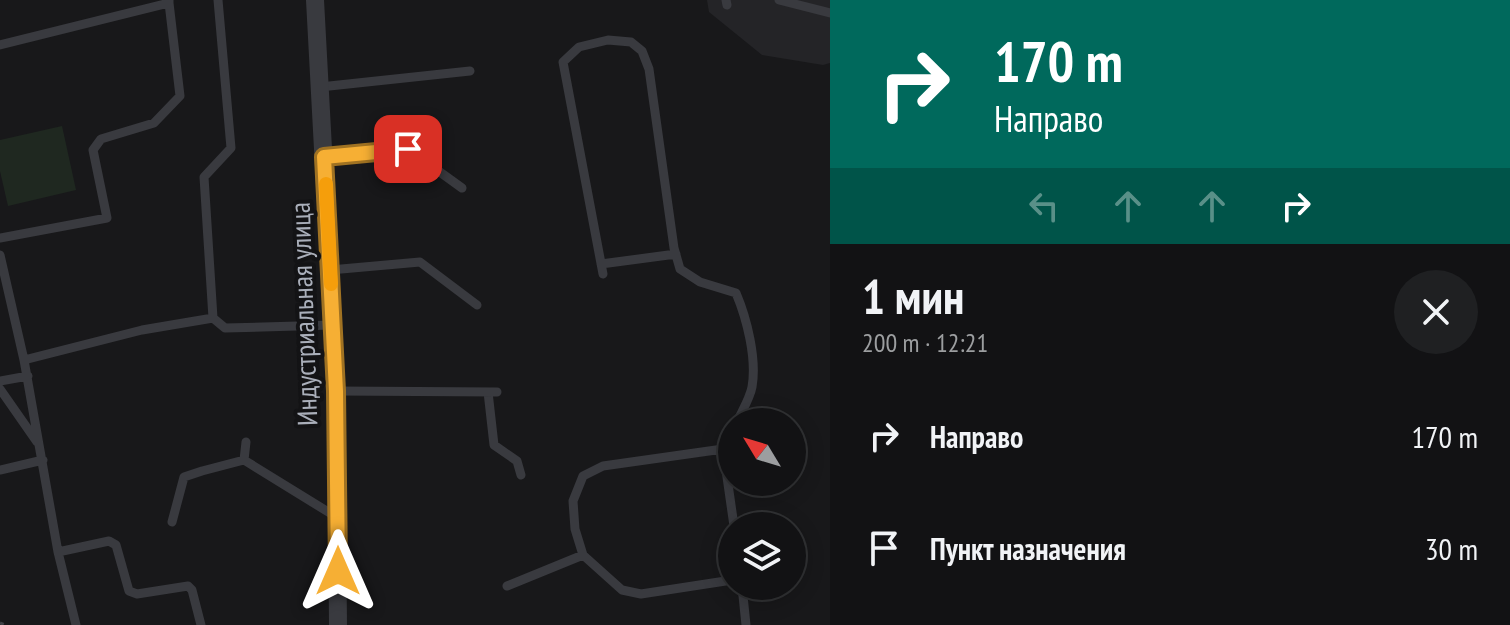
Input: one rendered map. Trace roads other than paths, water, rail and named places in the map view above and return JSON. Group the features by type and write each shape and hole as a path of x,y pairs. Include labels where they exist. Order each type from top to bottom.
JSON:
{"street":[{"name":"Индустриальная улица","path":"318,2 336,391 338,625"}],"lane":[{"path":"218,0 231,148 204,177 213,318 225,328 333,325"},
{"path":"779,0 830,13"},
{"path":"0,45 169,1 180,96 154,123 101,139 97,143 93,150 107,218 0,238"},
{"path":"676,254 602,269 563,62 579,47 608,40 631,42 642,51 649,69 680,269 700,282 736,293 746,315 752,355 752,387 743,408"},
{"path":"320,87 470,71"},
{"path":"324,157 408,149 462,188"},
{"path":"0,255 28,376 58,552 78,624"},
{"path":"330,270 420,262 477,305"},
{"path":"24,360 142,330 213,318"},
{"path":"0,381 28,376"},
{"path":"0,389 40,445"},
{"path":"336,391 492,392 494,445 517,461 521,475"},
{"path":"244,460 246,442"},
{"path":"718,450 603,466 583,476 573,501 575,529 583,555 622,590 641,594 718,582"},
{"path":"0,470 43,460"},
{"path":"172,522 184,477 244,460 338,518"},
{"path":"58,552 109,541 116,545 129,591 137,594 188,586 192,590 201,625"},
{"path":"507,586 583,555"},
{"path":"743,600 746,625"}]}
